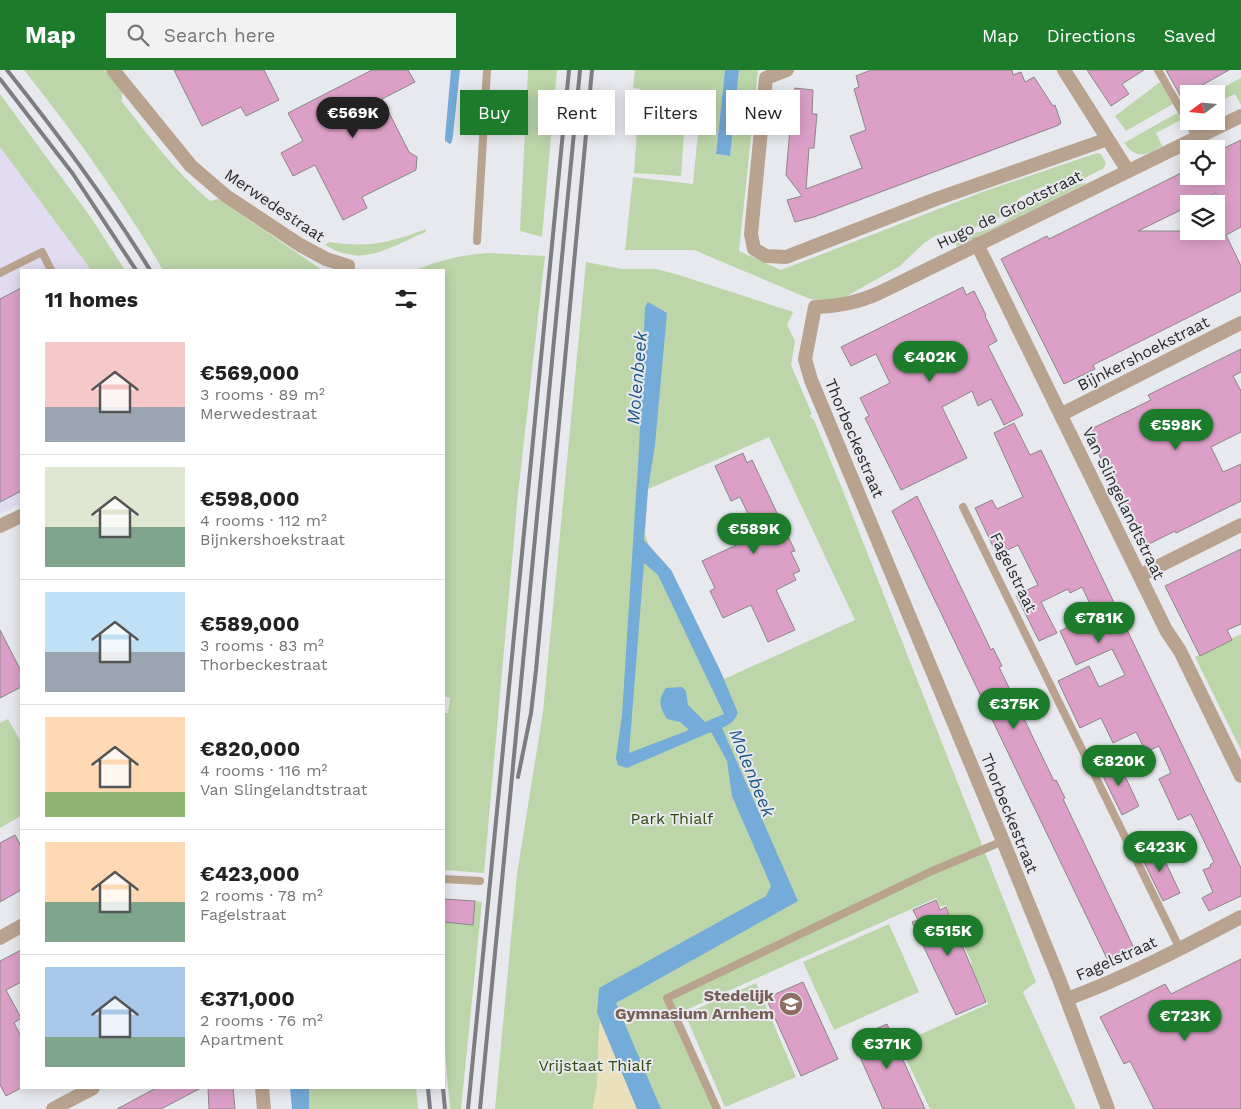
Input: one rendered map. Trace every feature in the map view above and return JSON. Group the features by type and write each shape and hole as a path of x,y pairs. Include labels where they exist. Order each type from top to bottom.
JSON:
{"street":[{"name":"Merwedestraat","path":"113,70 191,166 226,196 300,245 348,268"},
{"name":"Hugo de Grootstraat","path":"787,70 766,78 751,234 754,249 766,256 786,257 944,196 1108,139"},
{"path":"1064,70 1128,171"},
{"name":"Hugo de Grootstraat","path":"809,336 814,307 842,306 861,301 1241,116"},
{"name":"Van Slingelandtstraat","path":"978,244 1166,630 1180,651 1241,776"},
{"name":"Bijnkershoekstraat","path":"1062,414 1241,323"},
{"name":"Thorbeckestraat","path":"809,336 805,358 811,380 1003,841 1067,999 1108,1109"},
{"path":"0,526 20,516"},
{"path":"1141,576 1241,525"},
{"name":"Fagelstraat","path":"1067,999 1094,989 1180,949 1241,917"},
{"path":"0,938 20,927"},
{"path":"53,1109 91,1089"},
{"path":"262,1089 264,1109"}],"lane":[{"path":"477,241 487,70"},
{"path":"1158,70 1197,138"},
{"path":"0,274 42,252 50,269"},
{"name":"Fagelstraat","path":"963,507 1180,949"},
{"path":"717,1109 667,998 932,871 1003,841"},
{"path":"445,879 480,881"}],"shaded area":[{"path":"0,147 90,269 20,269 20,504 0,514"}],"green space":[{"path":"24,70 104,70 122,91 122,102 163,154 197,190 210,201 218,199 321,269 162,269 131,218 61,118"},
{"path":"528,70 557,70 555,90 538,90 538,135 551,135 542,237 520,231 525,135 528,135"},
{"path":"635,70 725,70 716,154 729,156 731,135 751,135 739,251 781,270 985,191 1097,153 1101,154 1106,163 1104,168 1085,178 1042,187 1019,198 1004,215 987,223 967,230 949,231 935,236 924,243 900,266 840,300 810,299 694,250 625,250 633,177 693,184 698,135 716,135 716,90 640,90 633,88"},
{"path":"739,70 758,70 756,90 737,90"},
{"path":"1241,78 1241,105 1235,94 1225,99 1225,87"},
{"path":"1160,82 1173,104 1126,131 1115,116"},
{"path":"0,94 92,219 124,269 90,269 0,147"},
{"path":"1177,113 1180,118 1180,121 1156,133 1162,146 1151,152 1138,154 1133,152 1124,143"},
{"path":"637,135 684,135 681,176 634,173"},
{"path":"1087,183 957,247 952,236 982,231 1002,223 1030,197 1043,191"},
{"path":"426,229 426,232 389,249 365,255 339,252 325,245 329,242 343,244 379,243"},
{"path":"489,253 545,256 518,494 484,873 445,870 445,713 448,713 450,698 445,696 445,269 418,269 451,258"},
{"name":"Park Thialf","path":"586,262 622,269 656,269 793,312 787,325 795,341 791,365 812,414 809,416 814,420 841,486 1036,982 1023,992 1076,1109 930,1109 899,1044 988,1004 946,905 940,907 936,898 679,1013 682,1026 717,1109 495,1109 517,874 543,712","holes":["769,437 855,620 724,679 671,570 649,546 645,534 648,489"]},
{"path":"1241,634 1241,750 1195,657"},
{"path":"8,719 20,740 20,817 0,828 0,723"},
{"path":"475,901 482,902 461,1109 450,1109 445,1051 445,922 473,925"},
{"path":"889,924 919,992 834,1030 803,962"},
{"path":"756,983 796,1077 725,1107 685,1014"},
{"path":"309,1089 416,1089 418,1109 309,1109"}],"sand":[{"path":"600,1019 637,1109 593,1109 597,1085"}],"water":[{"path":"451,70 460,70 453,135 450,144 445,141 445,137"},
{"path":"725,70 739,70 737,90 726,90 726,135 732,135 730,156 716,154"},
{"path":"648,302 667,313 644,540 671,570 720,670 738,713 732,722 722,728 798,901 616,1003 661,1109 637,1109 597,1013 599,988 766,896 771,886 732,796 727,761 711,732 627,768 618,765 616,758 622,715 639,449 645,307","holes":["644,563 658,575 724,714 705,722 688,705 686,691 682,687 666,688 661,697 661,707 667,719 680,722 689,730 629,753"]},
{"path":"290,1089 309,1089 309,1109 292,1109"}],"building":[{"path":"174,70 264,70 279,100 246,116 241,107 202,126"},
{"path":"372,70 408,70 415,82 382,99 409,152 417,157 416,170 362,197 367,208 343,220 315,165 293,176 281,153 303,141 288,113"},
{"path":"871,70 1012,70 1013,75 1021,72 1025,82 1034,77 1053,106 1055,105 1061,123 814,217 795,222 787,200 802,196 786,175 789,135 800,135 800,90 795,90 795,88 813,90 812,114 817,114 814,148 809,148 806,189 862,168 850,136 866,130 854,89 859,87 856,76"},
{"path":"1087,70 1144,70 1122,84 1129,94 1111,106"},
{"path":"1166,70 1229,70 1202,85 1180,85 1180,95"},
{"path":"1241,140 1241,227 1226,235 1241,266 1241,291 1093,365 1095,369 1064,384 1001,259 1047,236 1049,239 1180,174 1180,185 1225,185 1225,148"},
{"path":"963,287 966,295 974,291 986,315 997,341 988,346 1023,415 1004,425 991,399 978,406 972,391 942,407 967,458 901,490 865,418 869,416 860,398 890,383 876,354 851,366 841,347"},
{"path":"20,289 20,492 0,502 0,299"},
{"path":"1241,349 1241,372 1233,376 1241,391 1241,432 1211,447 1223,472 1241,464 1241,501 1145,546 1087,431 1151,400 1148,395"},
{"path":"1014,423 1030,455 1041,450 1241,868 1241,896 1209,911 1202,898 1213,892 1203,870 1211,867 1210,865 1214,862 1191,814 1178,820 1159,779 1171,773 1159,746 1146,752 1136,732 1113,743 1101,718 1080,728 1058,681 1089,666 1099,687 1125,675 1112,649 1076,665 1060,631 1095,614 1082,587 1070,593 1068,589 1041,602 1057,633 1039,641 1016,595 1038,585 1018,545 997,555 975,508 992,500 997,509 1023,497 994,433"},
{"path":"743,453 747,463 752,460 795,551 791,552 800,571 793,574 796,580 776,590 795,630 768,642 751,605 723,618 710,591 715,588 702,561 758,535 740,497 731,501 715,466"},
{"path":"917,496 991,650 993,648 1002,666 999,667 1054,781 1056,780 1065,798 1063,799 1135,950 1109,963 892,511"},
{"path":"1241,549 1241,624 1227,630 1232,640 1200,656 1165,586"},
{"path":"0,630 20,669 20,688 0,698"},
{"path":"1117,759 1139,806 1122,815 1099,768"},
{"path":"15,835 20,844 20,891 0,902 0,843"},
{"path":"1158,846 1180,893 1163,901 1140,854"},
{"path":"445,899 475,901 473,925 445,922"},
{"path":"936,900 940,910 946,907 986,1002 956,1015 912,922 918,920 913,910"},
{"path":"20,951 20,983 6,990 20,1016 20,1019 14,1023 20,1034 20,1089 6,1096 0,1085 0,961"},
{"path":"1241,959 1241,1109 1154,1109 1130,1061 1124,1064 1100,1017 1165,984 1171,994"},
{"path":"803,982 838,1059 801,1076 766,998"},
{"path":"887,1024 925,1109 883,1109 852,1039"},
{"path":"154,1089 199,1089 161,1109 117,1109"},
{"path":"208,1089 233,1089 235,1109 209,1109"}],"railway":[{"path":"7,70 45,118 117,218 149,269"},
{"path":"468,1109 569,70"},
{"path":"480,1109 580,70"},
{"path":"518,777 531,713 536,670 592,70"},
{"path":"0,79 73,174 135,269"},
{"path":"428,1089 430,1109"},
{"path":"443,1089 445,1109"}],"place":[{"name":"Stedelijk Gymnasium Arnhem","path":"791,1004"}],"water label":[{"name":"Molenbeek","path":"637,378"},
{"name":"Molenbeek","path":"752,773"}],"park label":[{"name":"Vrijstaat Thialf","path":"595,1065"}]}
